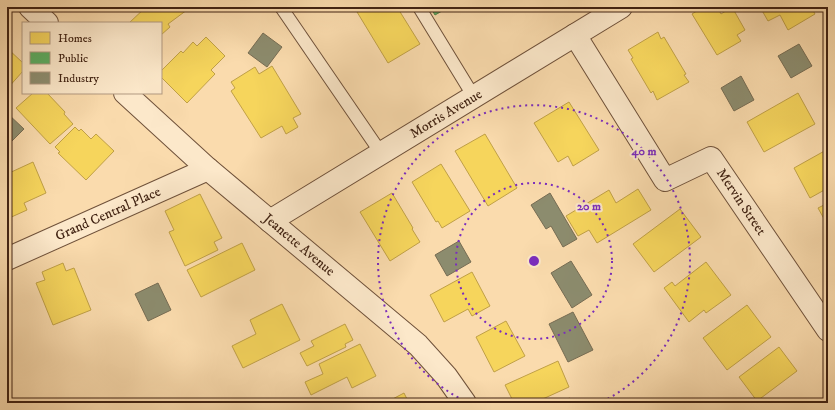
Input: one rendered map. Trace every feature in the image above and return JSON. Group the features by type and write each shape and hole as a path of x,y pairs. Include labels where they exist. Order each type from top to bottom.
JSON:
{"street":[{"path":"30,7 46,22"},
{"name":"Morris Avenue","path":"270,221 621,7"},
{"name":"Mervin Street","path":"575,35 665,180 711,158 828,330"},
{"name":"Jeanette Avenue","path":"126,94 208,169 418,344 446,376 465,403"},
{"name":"Grand Central Place","path":"7,259 208,169"}],"lane":[{"path":"281,7 381,153"},
{"path":"419,7 474,97"}],"building: Homes":[{"path":"146,7 191,7 168,24 170,27 162,34 162,22 130,22"},
{"path":"354,7 397,7 420,44 388,63"},
{"path":"703,7 717,7 721,14 732,7 745,30 737,35 741,41 717,55 692,14"},
{"path":"760,7 811,7 815,14 788,30 780,15 768,21"},
{"path":"658,32 661,39 664,37 686,74 684,75 689,82 657,100 653,91 651,93 631,59 633,58 628,50"},
{"path":"206,37 225,56 211,70 215,74 187,103 162,78 162,70 181,51 183,53 193,42 197,46"},
{"path":"7,48 22,62 22,72 7,89"},
{"path":"272,66 301,114 293,118 298,127 286,134 282,126 261,138 231,91 235,88 231,82 255,67 259,74"},
{"path":"798,93 815,124 764,152 747,122"},
{"path":"32,94 48,94 65,112 64,114 73,124 50,144 16,108"},
{"path":"569,102 599,150 573,166 568,156 558,162 534,123"},
{"path":"75,127 79,131 81,129 91,139 96,134 114,151 86,180 58,153 60,152 55,147"},
{"path":"485,134 517,188 488,206 455,151"},
{"path":"828,149 828,188 810,198 794,168"},
{"path":"33,162 46,193 24,203 27,210 7,219 7,174"},
{"path":"441,164 470,211 442,228 438,221 436,222 412,182"},
{"path":"638,189 651,210 597,243 589,230 578,236 566,216 609,190 616,203"},
{"path":"392,193 420,242 390,261 360,212"},
{"path":"200,194 222,238 214,242 218,250 185,266 169,232 174,230 165,211"},
{"path":"828,203 828,226 818,208"},
{"path":"680,209 701,237 654,272 633,244"},
{"path":"242,243 255,270 201,297 187,270"},
{"path":"706,262 731,295 706,313 704,310 689,322 664,288 672,282 675,286"},
{"path":"63,263 66,271 74,268 91,310 53,325 36,283 45,280 42,272"},
{"path":"472,272 490,306 472,316 468,309 444,322 430,295"},
{"path":"282,304 300,340 243,368 232,346 256,334 250,320"},
{"path":"747,305 771,337 727,370 703,338"},
{"path":"506,321 525,356 494,372 476,337"},
{"path":"345,324 353,340 345,344 346,347 307,366 300,353 314,346 311,341"},
{"path":"360,344 376,376 352,388 347,377 311,395 305,382 323,374 319,364"},
{"path":"779,347 797,371 757,401 739,377"},
{"path":"558,361 569,387 534,403 514,403 505,385"},
{"path":"404,393 409,403 385,403"},
{"path":"570,398 572,403 552,403"}],"building: Public":[{"path":"430,7 449,7 435,15"}],"building: Industry":[{"path":"263,33 282,47 267,67 248,53"},
{"path":"799,44 812,66 791,78 778,56"},
{"path":"741,76 754,100 734,111 721,88"},
{"path":"7,113 24,129 7,146"},
{"path":"550,193 577,239 563,247 551,226 546,229 531,205"},
{"path":"459,241 471,262 447,276 435,255"},
{"path":"571,261 592,295 572,308 551,273"},
{"path":"158,283 171,310 148,321 135,294"},
{"path":"573,312 593,350 568,362 549,324"}]}
